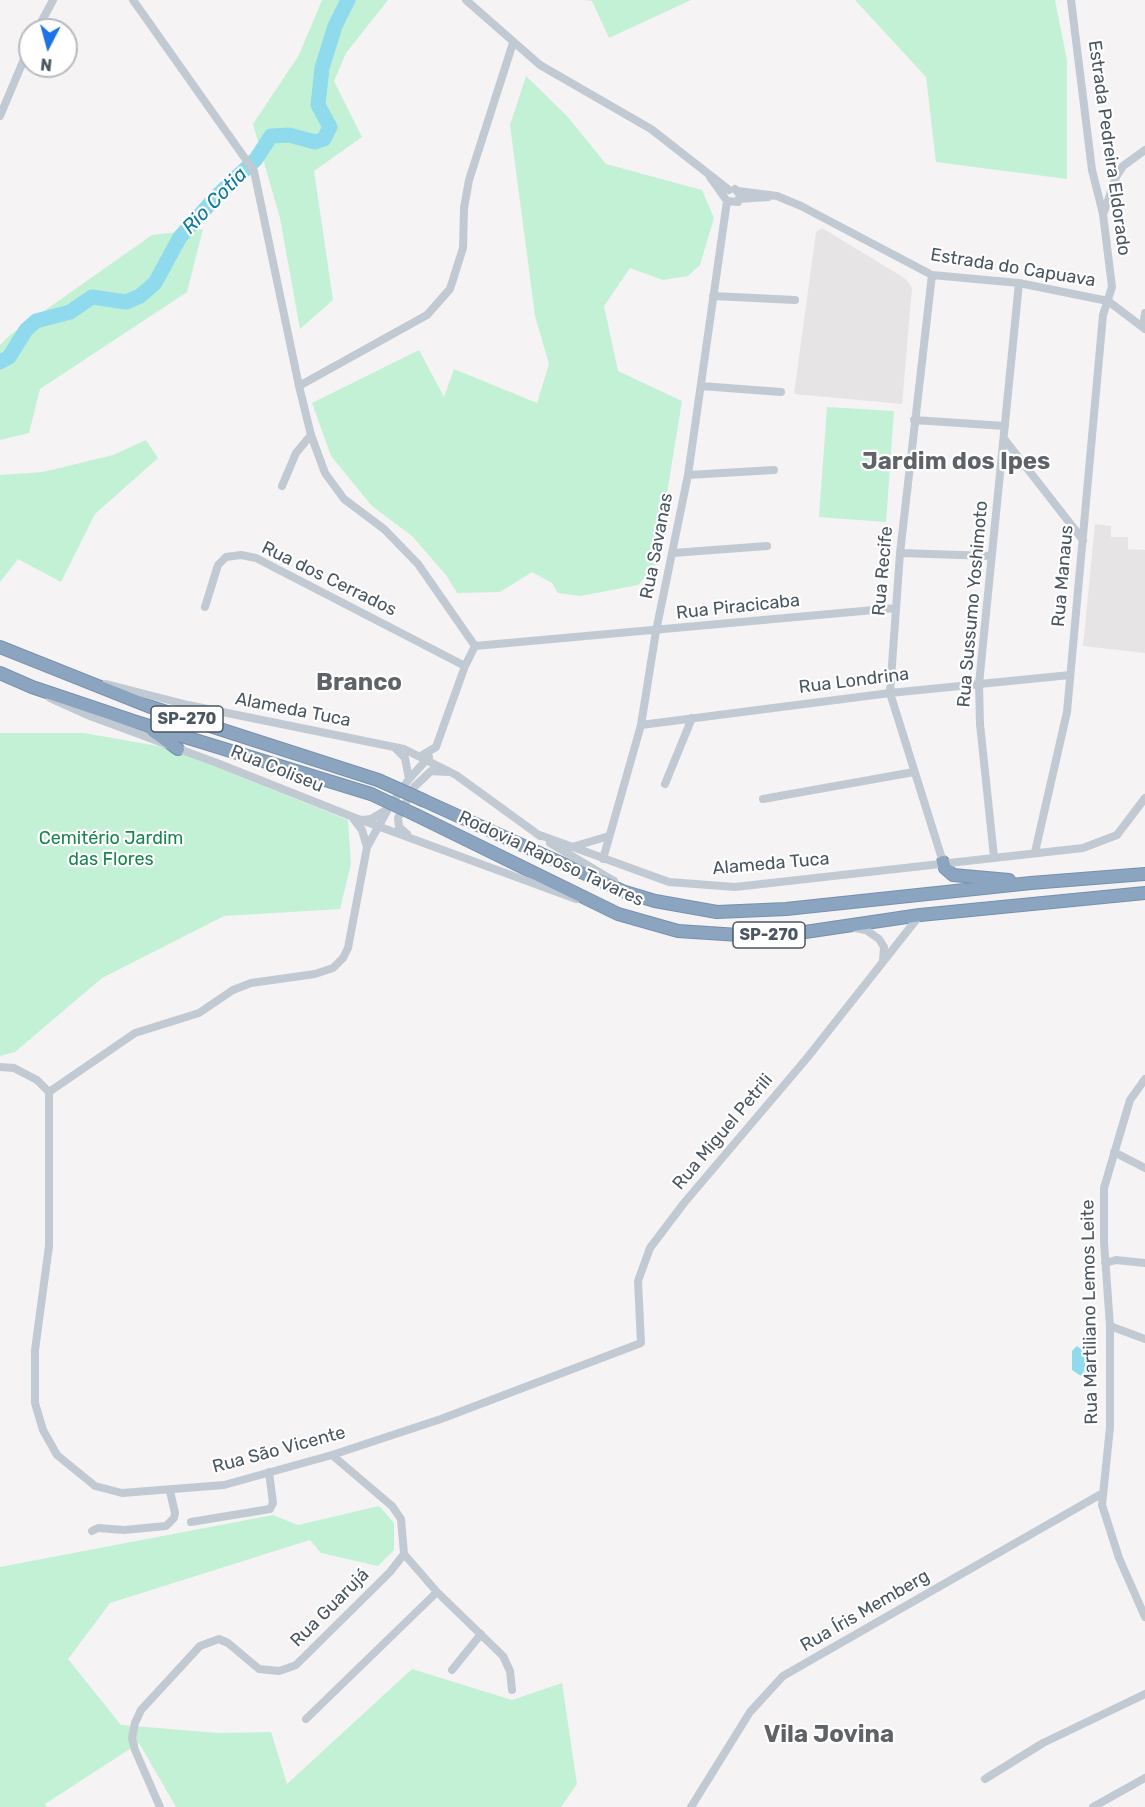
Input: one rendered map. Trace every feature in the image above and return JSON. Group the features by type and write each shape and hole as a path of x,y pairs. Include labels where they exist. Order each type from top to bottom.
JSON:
{"highway":[{"name":"Rodovia Raposo Tavares","path":"0,647 159,710 378,780 598,882 655,901 707,910 744,912 1145,874"},
{"name":"Rodovia Raposo Tavares","path":"0,673 32,687 142,723 371,794 618,914 678,931 771,935 920,915 1145,893"},
{"path":"142,723 178,749"},
{"path":"943,862 947,872 953,874 1031,883"}],"street":[{"path":"43,18 53,0"},
{"path":"0,1067 14,1068 37,1080 48,1092 135,1032 199,1013 233,990 251,983 315,974 333,968 344,958 348,948 368,844 409,778 424,758 436,747 465,666 475,646 418,564 384,530 335,489 325,473 311,435 299,386 254,171 243,152 134,0"},
{"path":"466,0 513,43 563,81 663,136 733,196"},
{"name":"Estrada Pedreira Eldorado","path":"1071,0 1092,170 1103,214 1112,287 1108,301"},
{"path":"299,386 427,315 450,288 463,248 464,208 469,180 513,43"},
{"path":"0,116 18,73"},
{"path":"1103,214 1123,165 1145,150"},
{"name":"Estrada do Capuava","path":"733,196 777,196 801,206 932,275 1019,283 1108,301 1144,328"},
{"name":"Rua Savanas","path":"603,859 641,725 656,632 688,475 713,296 723,236 733,196"},
{"name":"Rua Recife","path":"932,275 900,553 890,693 943,862"},
{"name":"Rua Sussumo Yoshimoto","path":"994,857 980,724 979,684 1019,283"},
{"path":"713,296 795,300"},
{"name":"Rua Manaus","path":"1035,852 1067,712 1103,315 1108,301"},
{"path":"1144,328 1145,313"},
{"path":"700,386 781,392"},
{"path":"914,420 1005,426"},
{"path":"282,486 297,453 311,435"},
{"path":"1005,440 1083,540"},
{"path":"688,475 774,470"},
{"path":"673,553 767,546"},
{"path":"900,553 991,556"},
{"name":"Rua dos Cerrados","path":"205,607 218,565 226,557 241,555 256,558 465,666"},
{"name":"Rua Piracicaba","path":"475,646 656,632 896,608"},
{"name":"Rua Londrina","path":"641,725 890,693 1070,675"},
{"name":"Alameda Tuca","path":"81,678 188,705 394,746 424,758 456,775 537,834 613,881 655,901"},
{"name":"Rua Coliseu","path":"32,687 75,710 378,827 618,914"},
{"path":"665,784 692,718"},
{"path":"394,746 405,758 409,778"},
{"path":"436,747 442,767"},
{"path":"413,839 401,830 398,818 414,787 431,771 441,770 456,775"},
{"path":"763,799 914,772"},
{"name":"Alameda Tuca","path":"537,834 669,882 735,887 1083,848 1110,840 1123,830 1145,798"},
{"path":"368,844 357,819 370,819 388,809"},
{"path":"368,844 389,831"},
{"path":"571,847 609,836"},
{"name":"Rua Miguel Petrili","path":"641,1343 638,1281 650,1248 684,1203 807,1058 920,915"},
{"path":"842,926 866,930 874,935 884,947 883,961"},
{"name":"Rua Martiliano Lemos Leite","path":"1145,1079 1130,1100 1104,1188 1105,1263 1110,1326 1110,1427 1102,1505 1108,1528 1145,1617"},
{"name":"Rua São Vicente","path":"48,1092 49,1246 35,1350 35,1403 40,1424 57,1455 95,1485 122,1493 224,1485 332,1455 441,1419 641,1343"},
{"path":"1114,1152 1145,1168"},
{"path":"1105,1263 1116,1260 1145,1263"},
{"path":"1110,1326 1145,1339"},
{"path":"332,1455 392,1506 401,1519 404,1554 437,1592 508,1663 512,1690"},
{"path":"191,1522 270,1509 273,1503 269,1472"},
{"path":"93,1531 98,1528 124,1530 166,1526 174,1518 175,1513 170,1491"},
{"name":"Rua Íris Memberg","path":"691,1807 750,1712 783,1676 1103,1492"},
{"name":"Rua Guarujá","path":"160,1807 135,1750 132,1738 135,1723 141,1710 200,1646 219,1640 228,1643 258,1669 279,1671 296,1665 382,1580 404,1554"},
{"path":"306,1719 437,1592"},
{"path":"452,1670 481,1634"},
{"path":"985,1779 1043,1743 1145,1694"},
{"path":"1093,1807 1145,1778"}],"shaded area":[{"path":"822,228 906,279 912,288 902,404 794,394 816,232"},
{"path":"1095,524 1111,526 1111,537 1128,537 1128,549 1145,550 1145,653 1083,646"}],"green space":[{"path":"322,0 388,0 346,53 334,81 362,137 314,171 333,300 300,329 280,218 253,124 299,55"},
{"path":"586,0 691,0 609,38 592,1"},
{"path":"855,0 1055,0 1067,60 1067,179 936,162 926,77"},
{"path":"526,76 567,116 606,164 702,190 714,218 700,265 688,276 663,280 630,268 604,306 618,371 682,401 655,567 638,585 581,596 558,593 552,583 532,572 500,592 457,593 446,575 412,536 372,506 331,456 312,403 419,350 444,397 454,369 537,403 549,364 535,316 510,125"},
{"path":"203,229 187,292 40,389 29,433 0,440 0,345 10,335 152,235"},
{"path":"827,407 894,411 886,522 819,517"},
{"path":"146,440 158,458 95,514 61,582 18,559 0,582 0,475 43,472 113,455"},
{"name":"Cemitério Jardim das Flores","path":"0,733 84,733 169,748 348,820 351,864 340,909 224,916 102,978 15,1052 0,1056"},
{"path":"379,1506 394,1523 394,1550 378,1566 321,1553 310,1540 110,1603 68,1659 121,1725 218,1733 271,1732 287,1784 412,1669 512,1700 562,1683 577,1784 561,1807 176,1807 139,1743 45,1804 46,1807 0,1807 0,1567 273,1515 298,1525"}],"water":[{"path":"1077,1346 1085,1352 1085,1370 1081,1376 1072,1370 1072,1351"}],"waterway":[{"name":"Rio Cotia","path":"0,362 9,357 26,330 36,321 70,312 92,297 126,302 140,296 155,283 180,237 217,196 256,159 271,136 289,135 315,142 324,139 330,127 318,105 322,68 335,26 348,0"}],"district":[{"name":"Jardim dos Ipes","path":"956,462"},
{"name":"Branco","path":"359,683"},
{"name":"Vila Jovina","path":"829,1735"}]}
